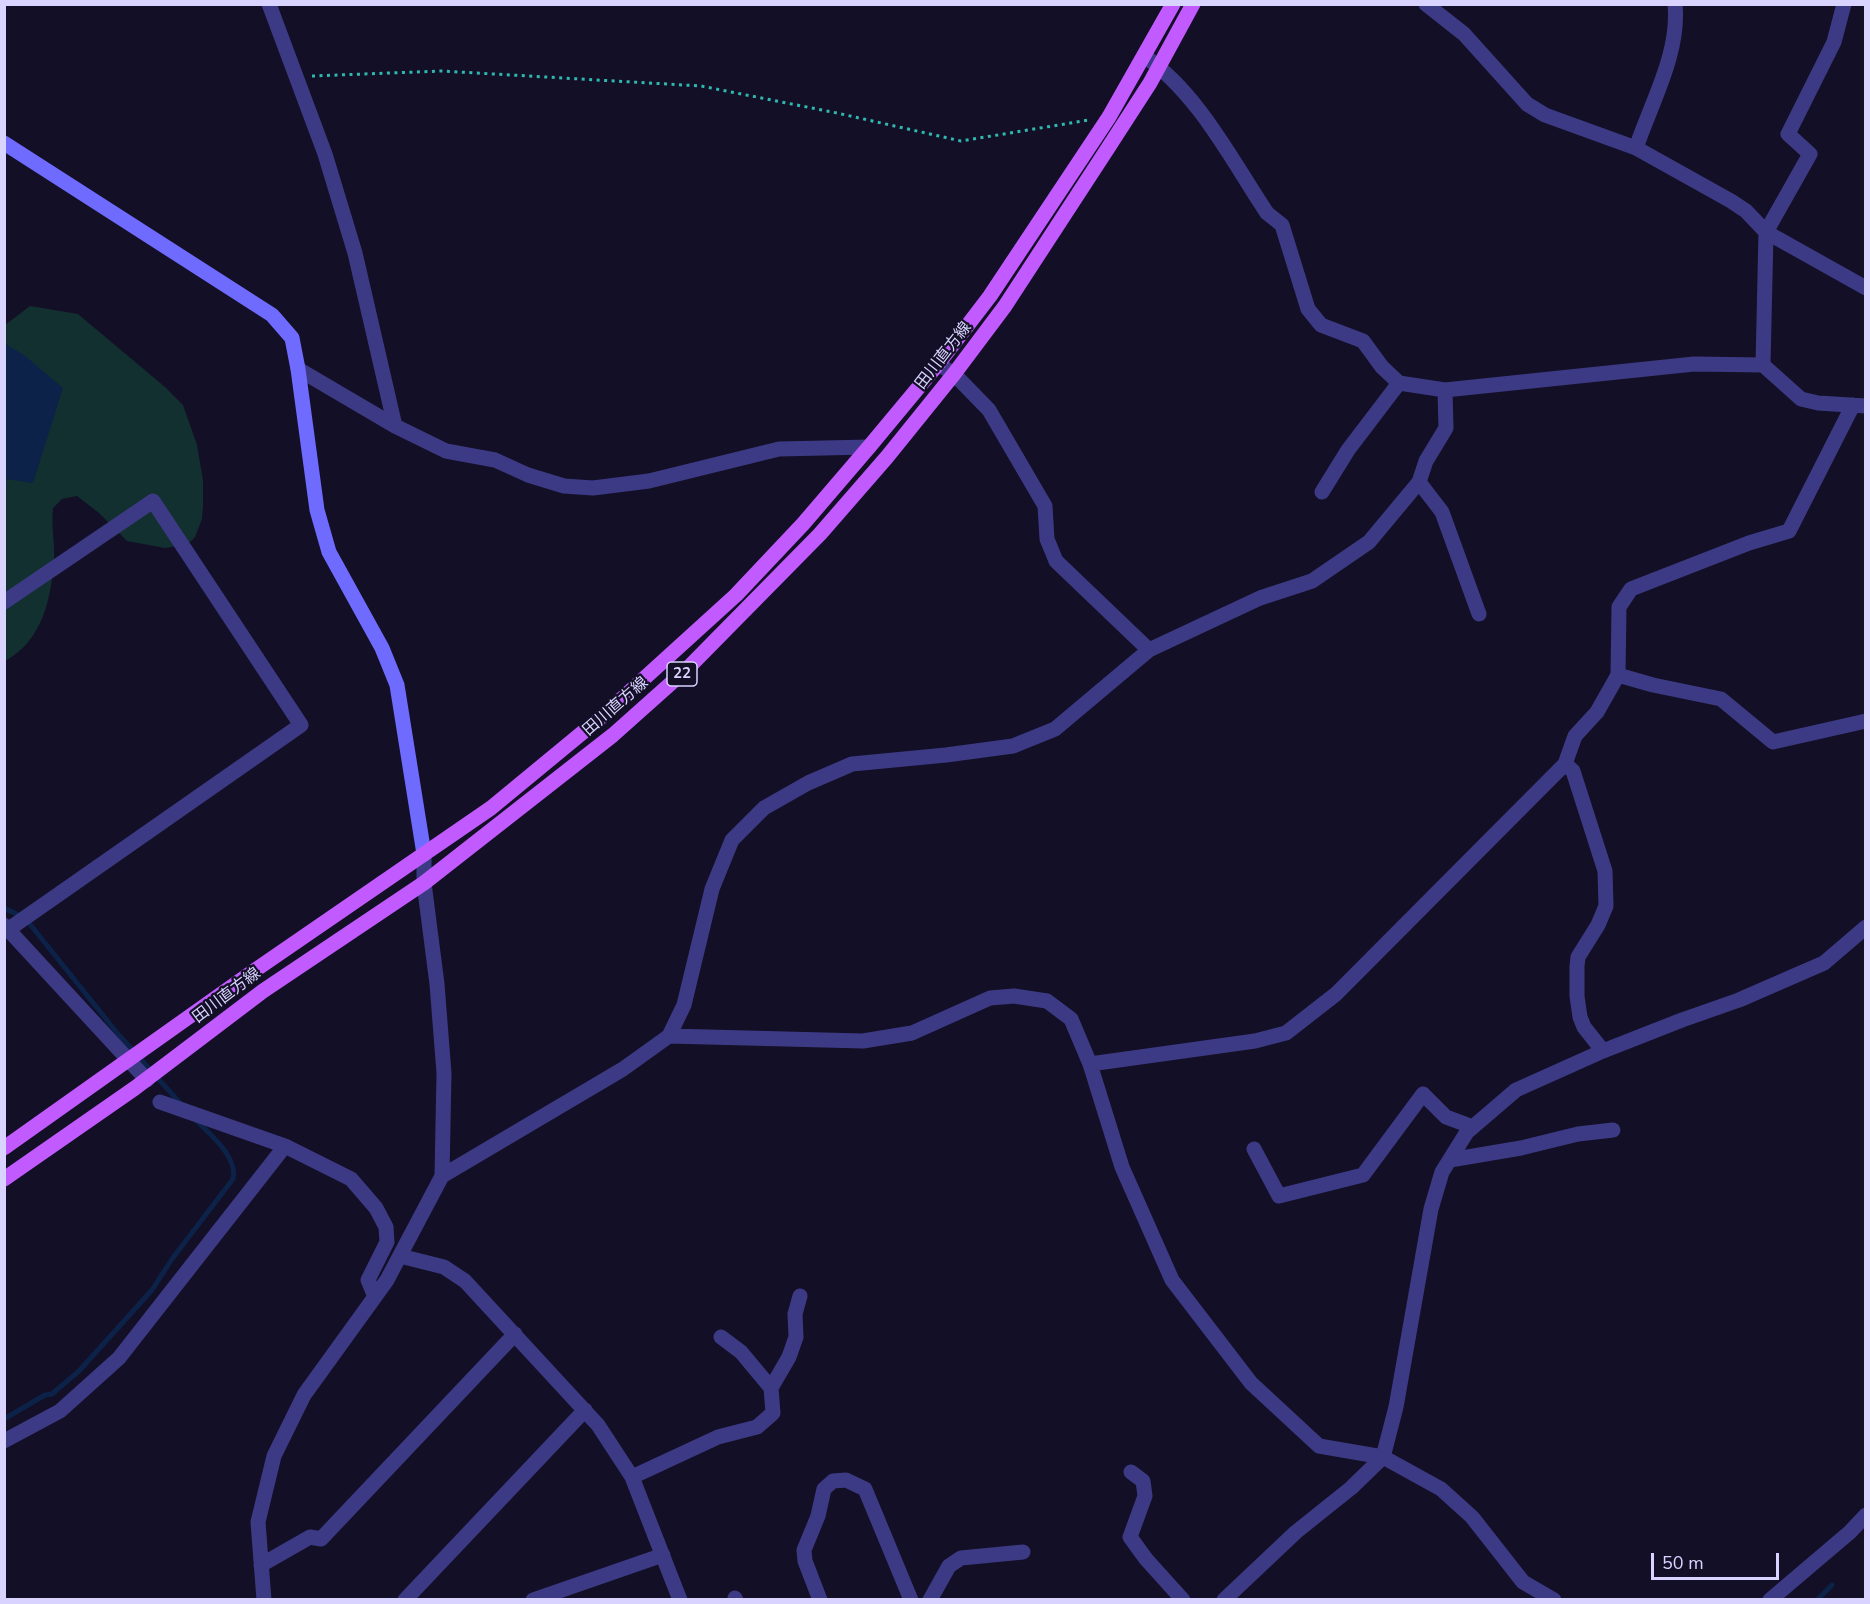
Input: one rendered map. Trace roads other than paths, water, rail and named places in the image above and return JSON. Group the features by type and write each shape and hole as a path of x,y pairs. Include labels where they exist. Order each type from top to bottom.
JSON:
{"main road":[{"name":"田川直方線","path":"4,1179 147,1080 262,991 423,883 613,735 687,669 820,534 887,458 954,374 1005,306 1108,148 1159,67 1193,4"},
{"name":"田川直方線","path":"4,1148 248,975 490,808 605,714 736,595 869,447 938,364 990,296 1109,117 1144,56 1168,7"}],"street":[{"path":"269,4 324,154 355,253 395,426"},
{"path":"1426,4 1464,34 1527,104 1545,115 1636,148 1731,201 1746,211 1766,232 1866,288"},
{"path":"1636,148 1667,64 1677,21 1675,4"},
{"path":"1763,365 1766,232 1810,154 1788,135 1834,42 1844,4"},
{"path":"1090,1064 1255,1041 1286,1033 1336,994 1565,764 1575,736 1598,712 1617,675 1619,607 1631,589 1749,543 1789,531 1859,405 1818,403 1801,399 1763,365 1694,364 1445,390 1399,383 1382,367 1363,341 1321,325 1308,309 1282,225 1267,213 1192,100 1159,67 1144,56"},
{"path":"4,143 272,315 292,338 317,510 329,552 382,648 397,685 424,854 423,883 437,984 444,1073 442,1176 387,1280 303,1395 274,1456 258,1522 264,1599"},
{"path":"938,364 954,374 989,410 1045,506 1047,539 1056,561 1149,650"},
{"path":"298,369 395,426 446,451 495,460 528,475 564,486 593,489 649,481 779,449 869,447"},
{"path":"1322,492 1348,450 1399,383"},
{"path":"442,1176 623,1069 669,1036 684,1005 712,889 732,840 764,808 808,783 852,764 1013,746 1055,729 1149,650 1260,598 1312,581 1369,542 1419,482 1426,462 1446,428 1445,390"},
{"path":"1419,482 1442,512 1479,614"},
{"path":"4,602 153,501 301,725 7,927 147,1080"},
{"path":"1617,675 1721,699 1773,742 1866,721"},
{"path":"1565,764 1573,771 1605,870 1605,906 1598,925 1578,957 1577,966 1580,1017 1584,1027 1603,1051"},
{"path":"1224,1599 1296,1532 1352,1488 1383,1457 1396,1407 1431,1209 1442,1172 1467,1132 1516,1090 1603,1051 1739,1000 1824,963 1866,927"},
{"path":"669,1036 863,1041 912,1033 990,998 1014,996 1047,1001 1071,1019 1090,1064 1122,1167 1172,1280 1251,1383 1319,1446 1383,1457 1441,1489 1472,1517 1523,1582 1554,1599"},
{"path":"1254,1149 1279,1196 1363,1174 1423,1094 1446,1117 1473,1127"},
{"path":"160,1102 285,1146 351,1179 376,1208 386,1227 387,1242 368,1280 375,1297"},
{"path":"1450,1161 1521,1148 1578,1134 1613,1130"},
{"path":"4,1441 60,1411 119,1358 285,1146"},
{"path":"400,1256 444,1267 465,1281 598,1425 632,1478 680,1599"},
{"path":"771,1388 789,1358 796,1337 795,1314 801,1296"},
{"path":"261,1565 310,1537 321,1539 514,1334"},
{"path":"632,1478 718,1437 757,1427 773,1413 771,1388 741,1352 721,1337"},
{"path":"405,1599 585,1410"},
{"path":"1131,1472 1143,1481 1145,1496 1130,1537 1146,1559 1183,1599"},
{"path":"820,1599 805,1561 804,1550 818,1516 824,1489 833,1481 846,1480 865,1489 911,1599"},
{"path":"1770,1599 1850,1532 1866,1515"},
{"path":"930,1599 949,1566 961,1558 1023,1552"},
{"path":"534,1599 663,1555"}],"water":[{"path":"4,343 24,355 63,388 33,483 5,479"}],"waterway":[{"path":"4,908 25,918 118,1034 181,1104"},
{"path":"4,1419 45,1395 52,1394 79,1371 152,1290 172,1259 233,1179 231,1162 222,1146 196,1120"},
{"path":"1817,1600 1832,1585"}]}
